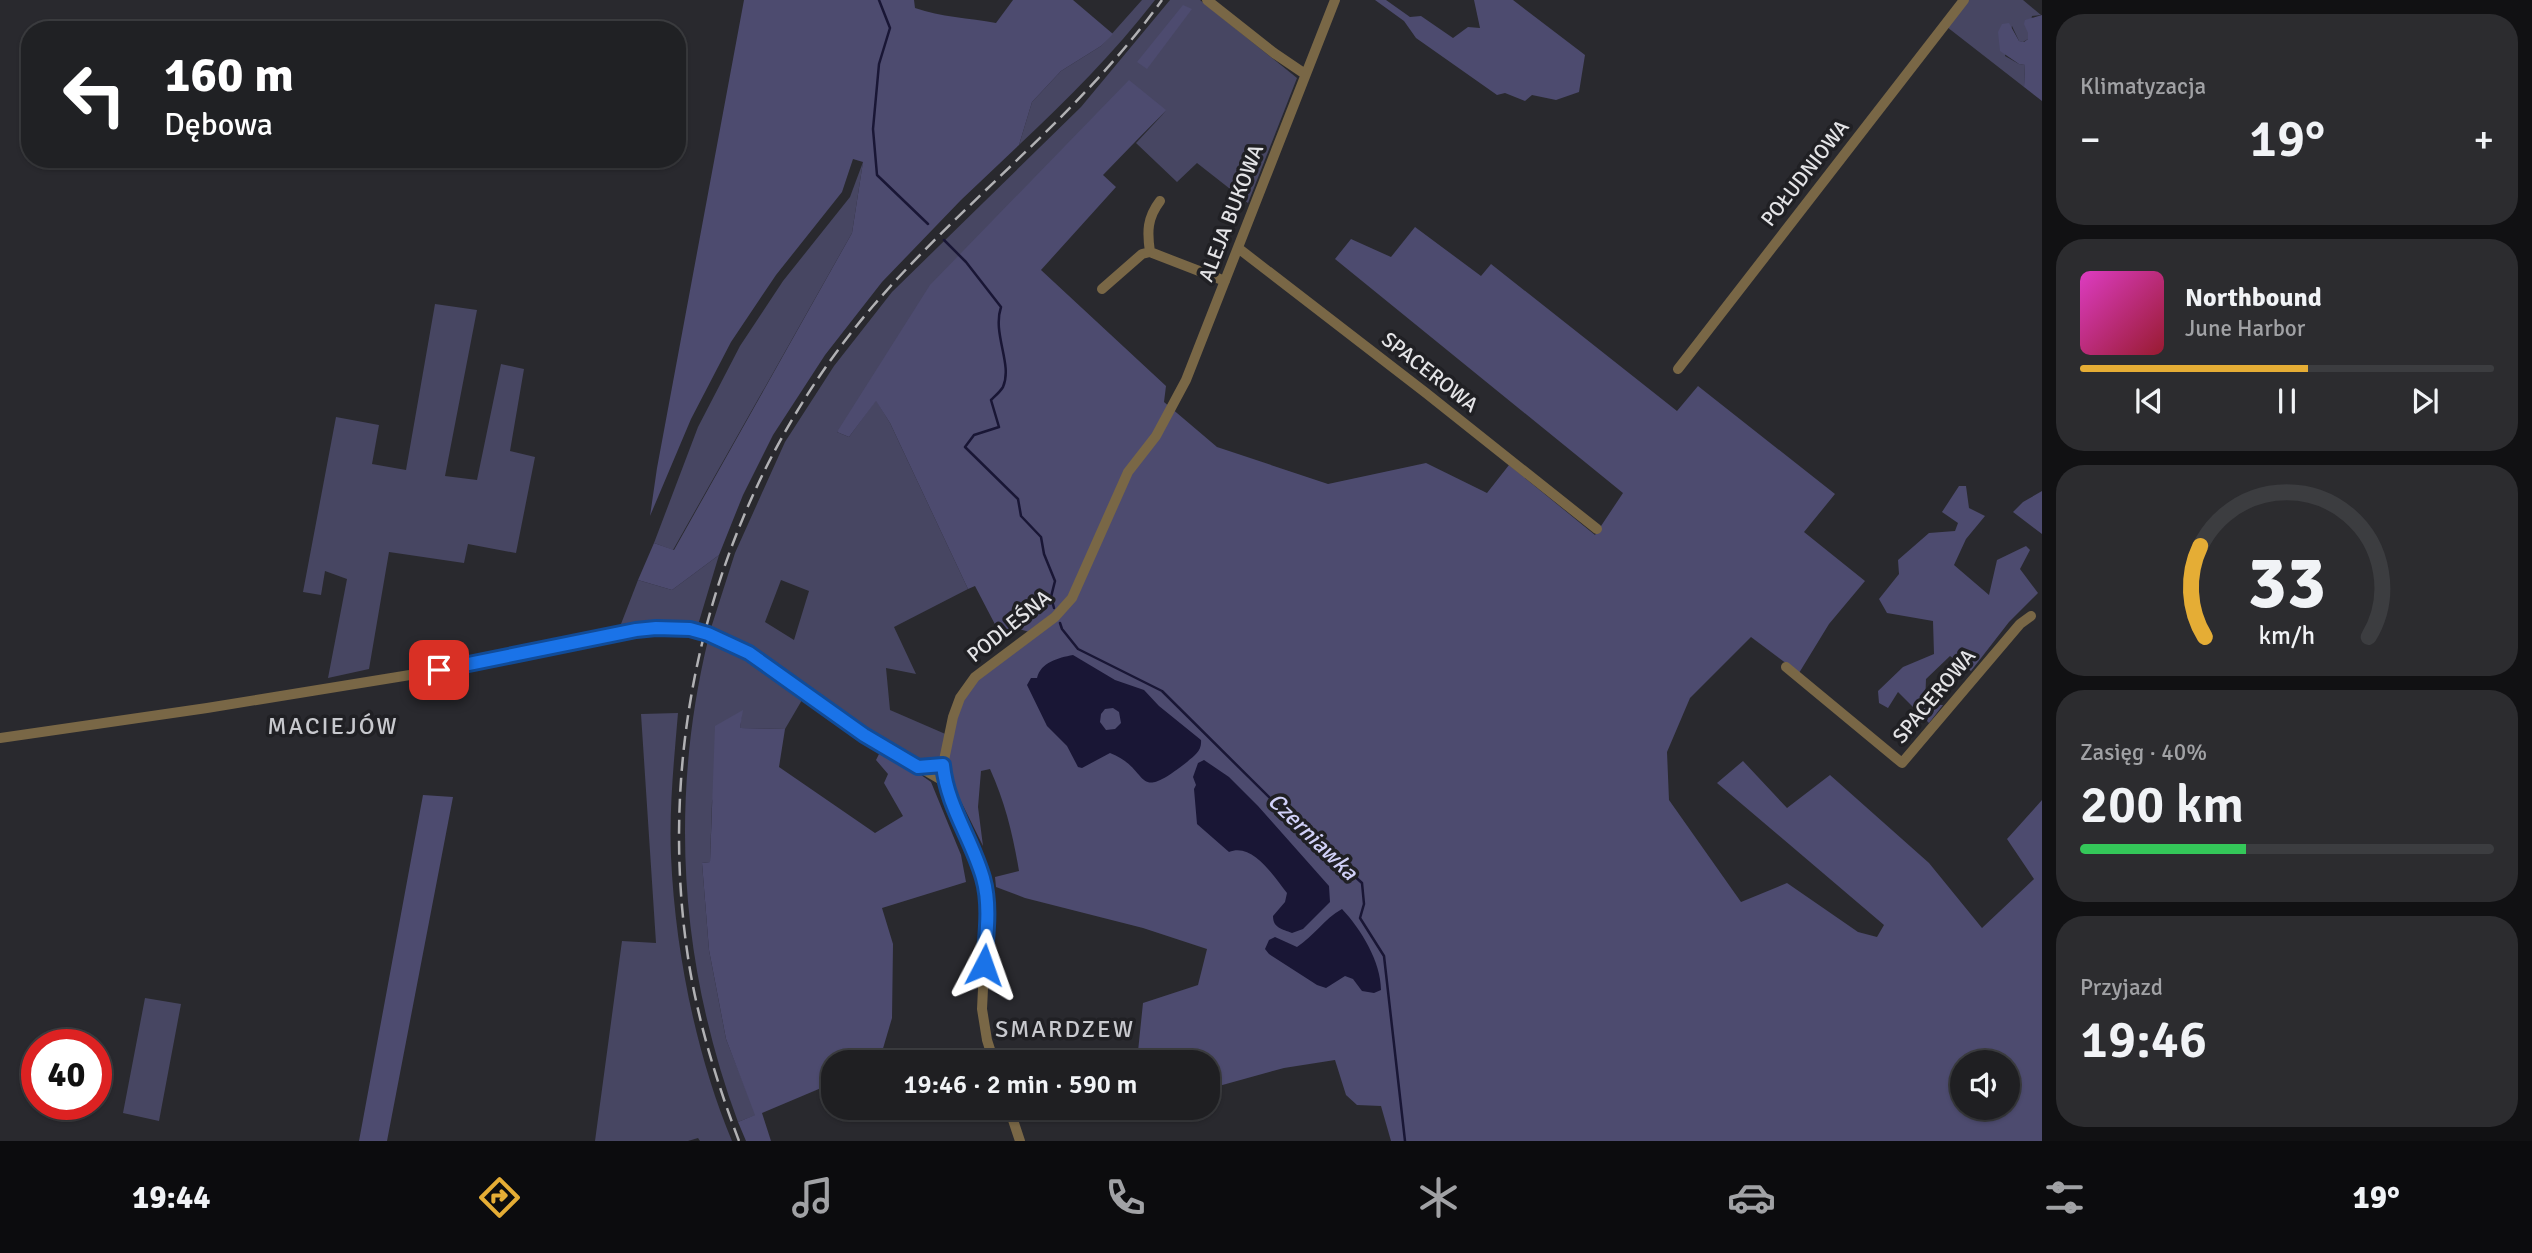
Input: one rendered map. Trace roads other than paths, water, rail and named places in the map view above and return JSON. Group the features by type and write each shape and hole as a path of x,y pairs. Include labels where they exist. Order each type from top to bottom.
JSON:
{"street":[{"path":"1207,0 1305,74"},
{"name":"ALEJA BUKOWA","path":"1156,436 1182,391 1335,0"},
{"name":"POŁUDNIOWA","path":"1678,369 1964,0"},
{"path":"1150,252 1148,224 1150,215 1160,201"},
{"name":"SPACEROWA","path":"1238,248 1597,529"},
{"path":"1102,289 1142,254 1150,252 1225,281"},
{"name":"PODLEŚNA","path":"990,1050 982,1009 987,908 985,886 948,794 943,765 953,717 963,692 982,671 1055,617 1072,598 1128,472 1156,436"},
{"name":"SPACEROWA","path":"1786,667 1902,763 2011,633 2031,616"},
{"path":"0,738 196,710 416,674 636,630 672,628 704,633 749,653 864,735 945,782"},
{"path":"918,767 943,765"},
{"path":"1013,1120 1020,1141"}],"waterway":[{"name":"Czerniawka","path":"879,0 890,28 879,64 873,129 877,175 928,224"},
{"name":"Czerniawka","path":"944,240 966,262 1001,307 999,328 1006,369 1003,387 991,400 999,427 974,435 965,447 1018,499 1021,516 1041,537 1044,554 1055,581 1051,597 1054,608"},
{"name":"Czerniawka","path":"1060,623 1078,649 1162,691 1278,806 1362,883 1364,904 1360,918 1384,956 1405,1141"}],"railway":[{"path":"739,1141 703,1032 689,964 680,876 680,788 690,701 709,615 737,532 774,452 819,376 873,306 945,229 1095,82 1162,0"}],"district":[{"name":"MACIEJÓW","path":"333,726"},
{"name":"SMARDZEW","path":"1065,1029"}]}
